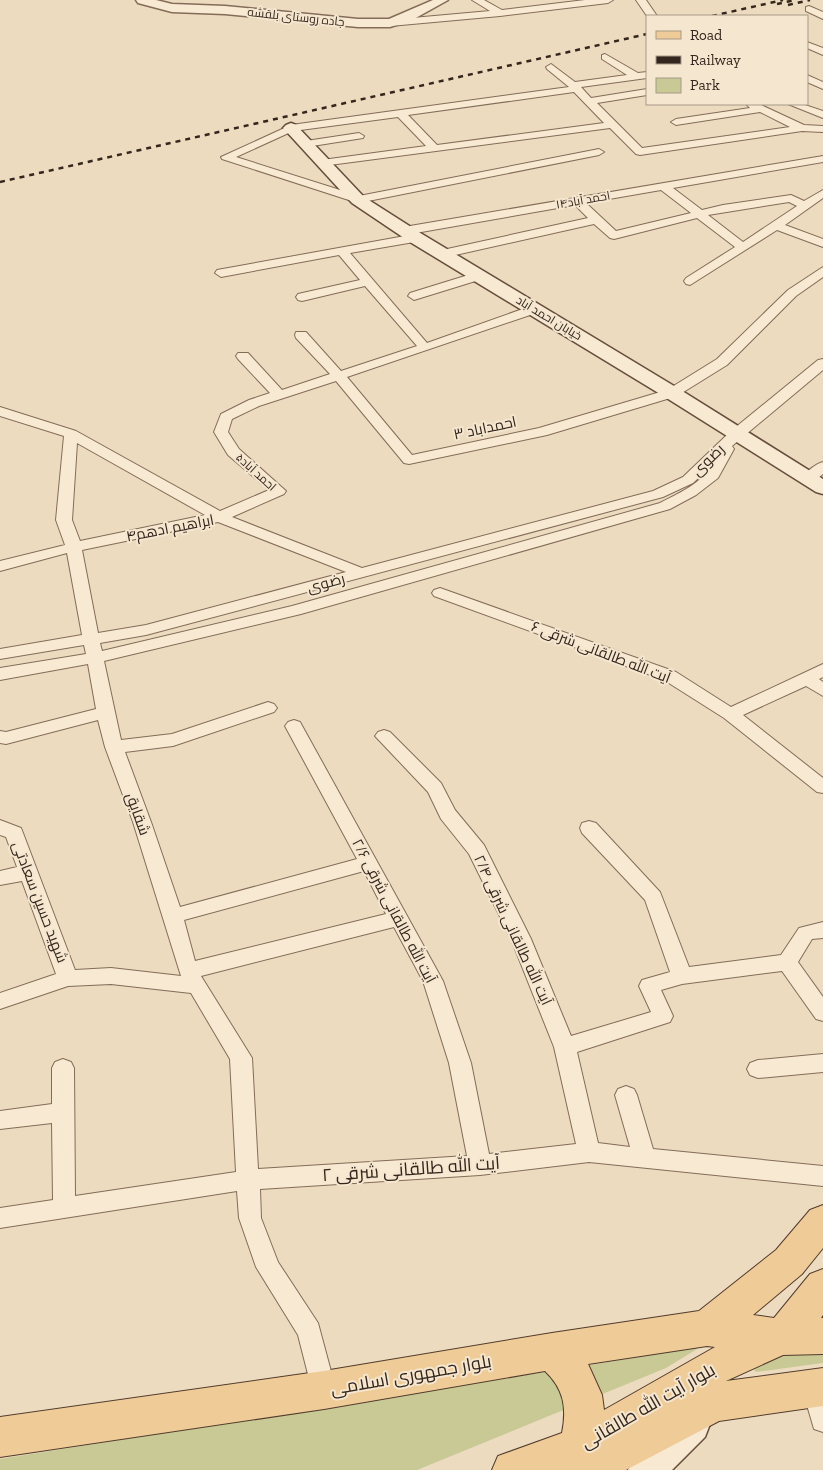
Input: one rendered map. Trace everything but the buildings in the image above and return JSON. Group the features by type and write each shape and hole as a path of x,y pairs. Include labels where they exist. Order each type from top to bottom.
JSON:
{"main road":[{"name":"خیابان احمد آباد","path":"291,128 358,200 410,235 535,309 815,483"},
{"path":"707,1328 753,1293 789,1262 823,1221"},
{"path":"782,1337 823,1286"},
{"name":"بلوار جمهوری اسلامی","path":"0,1438 324,1390 552,1351 707,1328 782,1337 823,1336"},
{"name":"بلوار آیت الله طالقانی","path":"512,1470 581,1459 719,1364 782,1337"},
{"path":"552,1351 572,1371 584,1398 585,1424 581,1459 714,1402 820,1398"},
{"path":"646,1470 714,1402"}],"street":[{"name":"جاده روستای بلقشه","path":"142,0 172,8 225,10 358,23 390,23 408,18 442,0"},
{"path":"477,0 500,13"},
{"path":"533,0 540,9"},
{"path":"390,23 540,9 608,0"},
{"path":"641,0 651,15"},
{"path":"809,9 823,16"},
{"path":"808,45 823,52"},
{"path":"605,57 642,76"},
{"path":"551,67 576,87 610,125 640,152 802,128 823,129"},
{"path":"599,152 358,200 280,173 226,157 291,128 642,76"},
{"path":"808,79 820,89"},
{"path":"589,101 646,92"},
{"path":"751,105 802,128"},
{"path":"796,105 823,115"},
{"path":"700,143 672,119 761,109"},
{"path":"400,113 434,148"},
{"path":"322,162 610,125"},
{"path":"306,144 359,136"},
{"name":"احمد آباد۱۴","path":"221,273 343,253 410,235 578,201 823,159"},
{"path":"663,186 743,247"},
{"path":"690,281 776,226 823,193"},
{"path":"578,201 614,235 723,208 791,198 805,206"},
{"path":"442,254 596,220"},
{"path":"776,226 823,243"},
{"path":"343,253 424,348"},
{"path":"672,393 722,362 792,293 823,271"},
{"path":"414,296 478,276"},
{"path":"302,297 367,282"},
{"name":"احمد آباد۵","path":"219,517 279,492 233,452 221,432 226,418 254,403 424,348 535,309"},
{"path":"301,335 339,376"},
{"path":"243,356 280,396"},
{"path":"736,434 818,368"},
{"name":"احمداباد ۳","path":"339,376 409,460 542,432 672,393"},
{"path":"0,411 71,434 219,517"},
{"name":"شقایق","path":"71,434 64,520 74,547 94,658 114,747 142,822 192,979 241,1058 250,1218 268,1267 310,1331 324,1390"},
{"name":"رضوی","path":"0,654 146,630 658,494 688,480 736,434"},
{"name":"رضوی","path":"0,674 94,658 294,610 665,506 691,492 713,476 736,434"},
{"path":"815,483 823,466"},
{"name":"ابراهیم ادهم۴","path":"0,566 74,547 219,517 362,573"},
{"name":"آیت الله طالقانی شرقی ۶","path":"440,593 670,676 730,714 823,786"},
{"path":"730,714 823,670"},
{"path":"807,679 823,690"},
{"path":"114,747 173,740 268,708"},
{"path":"0,736 6,738 105,712"},
{"name":"آیت الله طالقانی شرقی ۲/۶","path":"294,726 433,981 460,1063 480,1166"},
{"name":"آیت الله طالقانی شرقی ۲/۴","path":"384,736 435,788 448,814 477,850 521,939 564,1046 589,1152"},
{"name":"شهید حسین سعادتی","path":"0,827 14,833 68,978 111,976 192,979"},
{"path":"589,828 653,897 682,976"},
{"path":"173,916 368,863"},
{"path":"0,878 30,872"},
{"path":"192,979 399,918"},
{"path":"564,1046 663,1016 649,986 682,976 787,962 806,933 823,930"},
{"path":"787,962 823,1013"},
{"path":"0,1001 68,978"},
{"path":"758,1069 823,1063"},
{"path":"63,1068 64,1208"},
{"path":"626,1094 645,1158"},
{"path":"0,1120 64,1112"},
{"name":"آیت الله طالقانی شرقی ۲","path":"0,1218 247,1180 480,1166 589,1152 823,1176"}],"green space":[{"path":"710,1341 666,1368 417,1470 0,1470 0,1459 627,1359"},
{"path":"823,1345 823,1363 756,1372 751,1365 779,1346"}],"railway":[{"path":"716,15 783,0"},
{"path":"777,4 795,0"},
{"path":"788,5 810,0"},
{"path":"0,182 646,34"}]}
